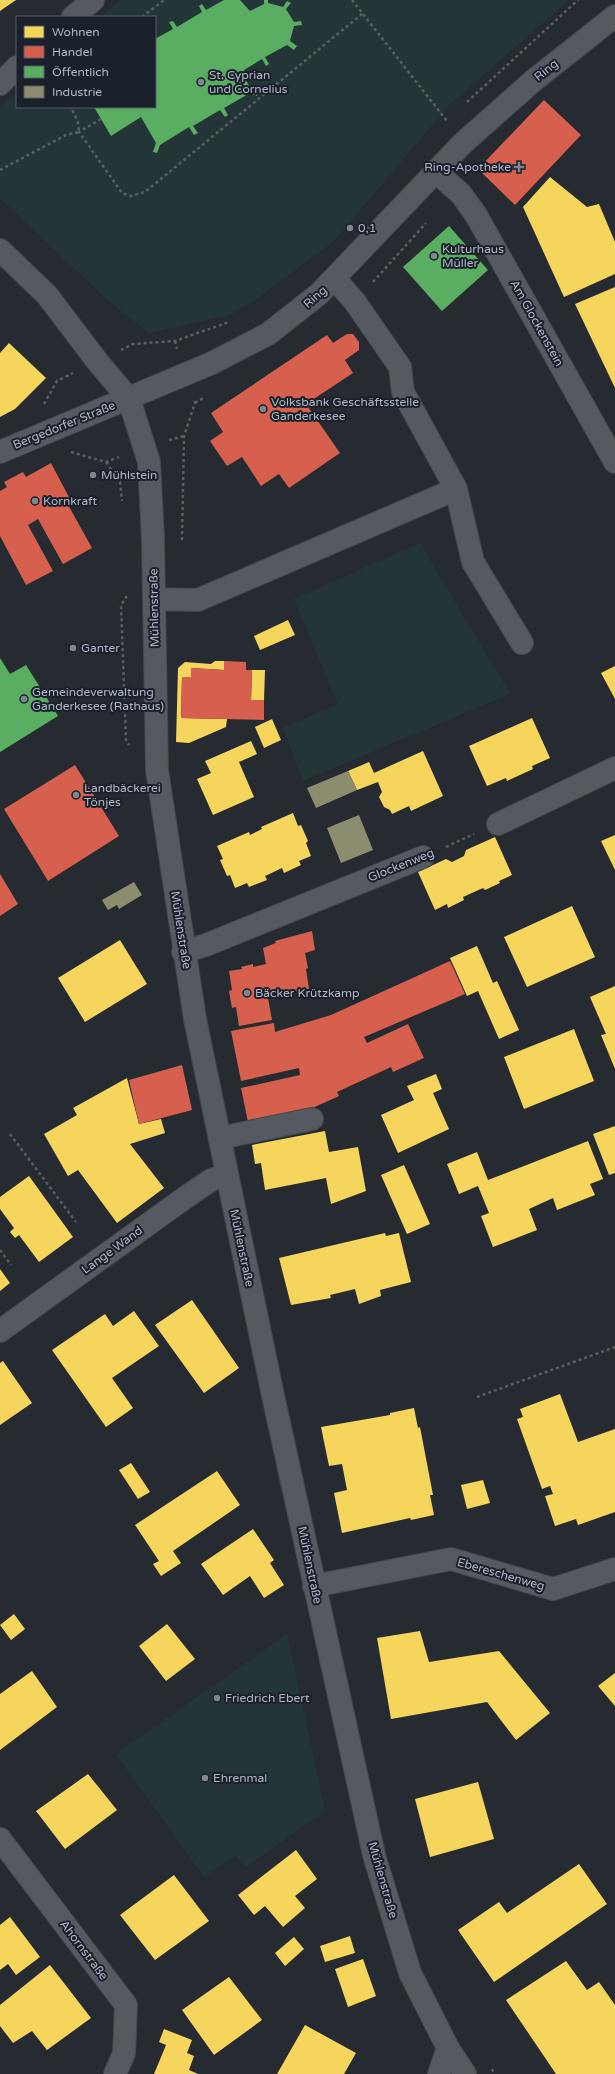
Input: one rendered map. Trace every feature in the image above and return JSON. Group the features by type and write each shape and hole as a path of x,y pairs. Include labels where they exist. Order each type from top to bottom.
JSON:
{"street":[{"path":"74,16 93,0"},
{"name":"Ring","path":"129,399 212,364 268,334 319,294 335,279 463,142 533,81 615,16"},
{"path":"0,84 16,68"},
{"name":"Am Glockenstein","path":"435,171 461,194 476,215 615,462"},
{"path":"0,250 47,295 96,361 129,399"},
{"path":"335,279 355,302 400,367 403,392 456,489 473,562 522,643"},
{"name":"Bergedorfer Straße","path":"0,452 129,399"},
{"name":"Mühlenstraße","path":"129,399 149,462 153,540 156,770 184,952 227,1174 314,1586 374,1854 410,1973 448,2048 465,2074"},
{"path":"154,599 198,600 456,489"},
{"path":"498,824 615,768"},
{"name":"Glockenweg","path":"184,952 206,945 423,856"},
{"path":"220,1138 312,1119"},
{"name":"Lange Wand","path":"0,1331 186,1197 211,1180 227,1174"},
{"name":"Ebereschenweg","path":"314,1586 451,1560 553,1590 615,1569"},
{"name":"Ahornstraße","path":"0,1839 126,2005 124,2053 115,2074"},
{"path":"440,2074 448,2048"}],"path":[{"path":"143,16 164,0"},
{"path":"352,0 449,125"},
{"path":"71,108 78,122 79,132 122,193 131,196 145,192 362,14"},
{"path":"0,170 66,135 79,132 101,119"},
{"path":"45,404 57,381 96,361 133,344 175,342"},
{"path":"182,545 184,436 195,403"},
{"path":"70,452 106,462"},
{"name":"Glockenweg","path":"423,856 498,824"},
{"path":"10,1134 76,1222"},
{"path":"0,1250 11,1265"},
{"path":"477,1397 615,1347"},
{"path":"491,2068 495,2074"}],"shaded area":[{"path":"121,0 569,0 449,105 334,241 257,299 230,315 149,333 105,298 0,198 0,108 16,92 16,108 156,108 156,16 101,16"},
{"path":"420,543 510,694 303,781 283,728 338,704 294,599"},
{"path":"287,1634 325,1811 246,1867 236,1855 204,1877 116,1754"}],"building: Wohnen":[{"path":"0,0 16,0 0,11"},
{"path":"550,177 587,207 599,204 615,242 615,274 564,297 523,207"},
{"path":"615,287 615,388 575,304"},
{"path":"9,343 46,378 15,409 0,417 0,353"},
{"path":"288,620 295,635 260,650 254,636"},
{"path":"215,661 224,661 224,670 191,668 191,677 182,677 181,718 227,719 226,727 189,743 176,742 178,668 185,662 211,664"},
{"path":"615,666 615,699 601,673"},
{"path":"252,670 265,670 264,700 251,700"},
{"path":"532,718 550,758 532,766 533,769 507,781 506,778 487,786 469,746"},
{"path":"272,719 281,740 264,748 255,727"},
{"path":"251,741 257,754 239,762 254,797 213,815 197,779 211,773 205,761"},
{"path":"423,751 443,796 411,811 409,806 392,814 390,810 384,807 379,797 382,792 378,782 357,790 348,771 369,762 374,773"},
{"path":"293,813 298,826 301,825 308,841 306,843 311,856 299,861 301,865 284,873 282,868 265,876 267,880 249,887 247,883 235,888 230,875 227,876 220,860 223,859 217,846 249,832 250,835 262,829 261,827"},
{"path":"615,835 615,870 601,841"},
{"path":"495,837 512,875 485,890 483,888 463,897 464,900 448,908 447,904 435,910 418,872 446,859 452,862 464,856 466,850"},
{"path":"572,906 595,957 527,987 504,937"},
{"path":"120,940 147,984 85,1022 58,978"},
{"path":"477,946 493,983 497,981 519,1030 499,1039 478,991 467,996 450,958"},
{"path":"615,986 615,1069 601,1035 606,1034 590,997"},
{"path":"574,1029 594,1081 524,1109 504,1057"},
{"path":"436,1074 442,1089 433,1093 449,1129 398,1153 381,1115 414,1100 407,1086"},
{"path":"127,1078 139,1124 161,1119 165,1133 130,1144 164,1188 117,1223 78,1170 68,1176 44,1134 77,1115 73,1108"},
{"path":"615,1126 615,1173 609,1175 593,1134"},
{"path":"325,1131 329,1152 358,1147 366,1191 331,1204 326,1178 265,1190 261,1163 255,1164 252,1145"},
{"path":"588,1141 603,1179 590,1184 595,1195 557,1210 553,1198 529,1209 537,1230 493,1247 481,1216 489,1213 478,1186 459,1194 447,1164 477,1152 488,1180"},
{"path":"404,1165 430,1224 407,1234 381,1175"},
{"path":"29,1176 73,1237 39,1262 19,1235 15,1238 10,1232 14,1228 0,1209 0,1197"},
{"path":"385,1233 386,1236 399,1233 411,1282 380,1290 381,1296 359,1304 355,1289 330,1295 331,1298 291,1305 279,1258"},
{"path":"0,1269 10,1283 0,1291"},
{"path":"192,1300 239,1368 204,1393 155,1325"},
{"path":"134,1311 159,1346 112,1378 133,1408 106,1427 52,1350 105,1314 113,1326"},
{"path":"3,1361 32,1403 0,1425 0,1363"},
{"path":"560,1394 578,1442 615,1429 615,1512 578,1525 576,1519 555,1526 545,1496 553,1494 550,1486 542,1489 517,1419 523,1417 520,1409"},
{"path":"414,1408 418,1428 420,1427 433,1495 430,1495 434,1515 411,1520 410,1518 342,1533 334,1493 347,1490 342,1464 329,1466 321,1427 390,1415 390,1413"},
{"path":"131,1463 150,1492 138,1499 119,1470"},
{"path":"217,1471 240,1505 173,1551 181,1563 161,1576 153,1564 159,1561 135,1525"},
{"path":"483,1480 490,1503 467,1509 461,1485"},
{"path":"253,1529 274,1560 270,1563 284,1585 264,1598 250,1576 223,1595 201,1564"},
{"path":"14,1614 25,1629 11,1640 0,1625"},
{"path":"167,1624 195,1659 166,1681 139,1646"},
{"path":"420,1631 429,1662 499,1651 550,1713 516,1740 487,1702 391,1719 377,1638"},
{"path":"32,1671 57,1707 0,1750 0,1694"},
{"path":"615,1673 615,1706 598,1686"},
{"path":"88,1774 117,1810 65,1849 36,1811"},
{"path":"478,1782 494,1839 430,1857 415,1799"},
{"path":"296,1850 317,1879 295,1896 305,1908 283,1927 265,1906 254,1915 238,1895"},
{"path":"579,1864 607,1904 494,1982 458,1930 499,1902 507,1913"},
{"path":"174,1875 209,1921 155,1960 120,1915"},
{"path":"10,1917 40,1957 16,1975 8,1964 0,1970 0,1925"},
{"path":"350,1936 355,1953 325,1962 320,1946"},
{"path":"294,1937 304,1949 285,1966 275,1953"},
{"path":"363,1959 376,1996 348,2007 335,1969"},
{"path":"566,1961 587,1990 599,1982 615,2005 615,2074 556,2074 506,2000"},
{"path":"50,1965 91,2018 47,2050 32,2031 13,2043 0,2026 0,2005"},
{"path":"229,1977 262,2020 214,2055 182,2010"},
{"path":"305,2025 356,2053 344,2074 277,2074"},
{"path":"164,2029 192,2040 187,2053 194,2056 189,2070 198,2074 154,2074 166,2045 159,2042"}],"building: Handel":[{"path":"544,100 581,135 515,205 478,169"},
{"name":"Volksbank Geschäftsstelle Ganderkesee","path":"347,334 353,334 359,342 359,350 345,360 353,373 306,404 340,453 289,488 279,474 261,486 242,457 227,466 210,441 223,432 211,413 327,335 333,343"},
{"path":"51,463 71,501 67,503 92,548 63,564 38,519 28,525 53,571 26,585 0,536 0,491 7,487 4,482 23,472 26,477"},
{"path":"224,661 246,662 246,670 252,670 251,700 264,700 264,720 181,718 182,677 191,677 191,668 224,670"},
{"path":"75,765 119,836 48,881 4,809"},
{"path":"0,874 18,904 0,916"},
{"path":"312,931 315,950 305,953 308,968 306,969 309,989 268,998 272,1020 239,1026 236,1007 232,1008 229,991 232,990 229,971 242,969 241,967 253,964 253,967 266,964 263,948 276,943 275,941"},
{"path":"450,961 465,994 364,1037 367,1043 408,1024 424,1058 393,1072 391,1067 337,1092 339,1096 308,1110 248,1122 241,1088 300,1075 299,1068 241,1081 231,1031 274,1023 275,1032 331,1015"},
{"path":"182,1065 192,1110 139,1124 129,1080"}],"building: Öffentlich":[{"name":"St. Cyprian und Cornelius","path":"224,0 240,0 250,11 264,4 264,0 268,0 268,3 283,7 287,1 291,3 286,9 294,22 301,21 302,25 294,26 290,41 297,46 294,50 287,45 265,57 269,64 266,66 262,59 244,70 245,72 242,74 251,89 258,92 257,96 250,93 224,108 228,115 225,117 220,110 193,126 198,133 194,135 189,127 160,145 157,153 153,152 156,143 141,117 111,136 95,108 156,108 156,38 173,29 169,22 173,21 177,27 202,12 199,6 202,4 206,10"},
{"path":"449,226 488,270 442,311 403,267"},
{"name":"Gemeindeverwaltung Ganderkesee (Rathaus)","path":"0,658 10,674 26,665 58,716 0,752"}],"building: Industrie":[{"path":"348,771 357,790 316,808 307,788"},
{"path":"359,815 373,850 341,863 327,828"},
{"path":"134,882 142,895 119,909 117,905 108,910 102,900"}],"place":[{"name":"St. Cyprian und Cornelius","path":"201,82"},
{"name":"Ring-Apotheke","path":"519,167"},
{"name":"0,1","path":"350,228"},
{"name":"Kulturhaus Müller","path":"434,256"},
{"name":"Volksbank Geschäftsstelle Ganderkesee","path":"263,409"},
{"name":"Mühlstein","path":"93,475"},
{"name":"Kornkraft","path":"35,501"},
{"name":"Ganter","path":"73,648"},
{"name":"Gemeindeverwaltung Ganderkesee (Rathaus)","path":"24,699"},
{"name":"Landbäckerei Tönjes","path":"76,795"},
{"name":"Bäcker Krützkamp","path":"247,993"},
{"name":"Friedrich Ebert","path":"217,1698"},
{"name":"Ehrenmal","path":"205,1778"}]}
